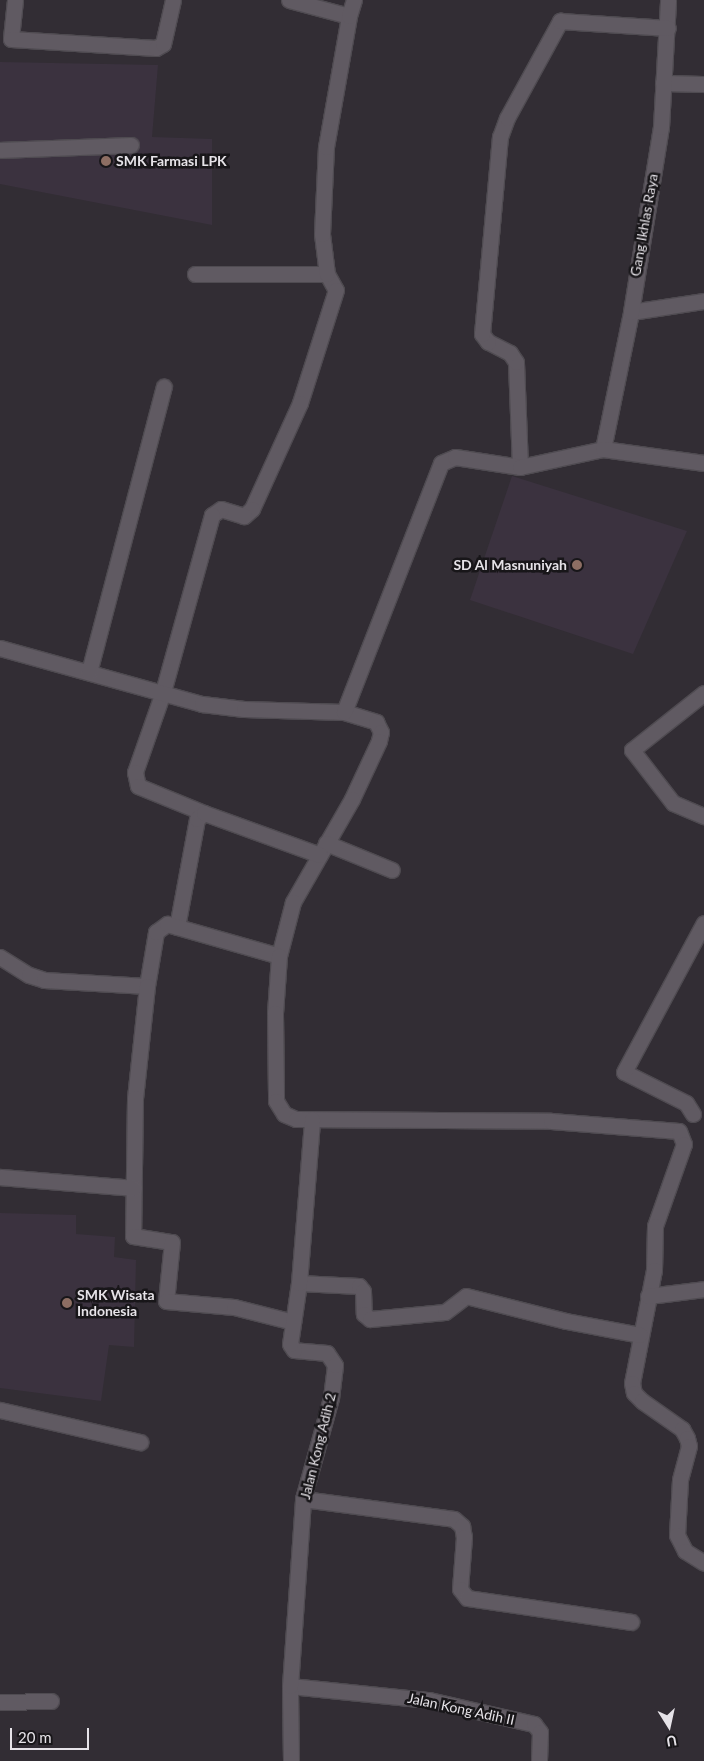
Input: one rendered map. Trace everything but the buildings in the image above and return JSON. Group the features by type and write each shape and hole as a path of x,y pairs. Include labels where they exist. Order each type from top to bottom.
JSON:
{"street":[{"path":"15,0 11,39 156,48 163,44 173,0"},
{"path":"289,0 348,16"},
{"path":"354,0 348,16 326,147 322,234 327,274 336,290 300,403 249,514 244,516 221,509 212,515 162,695 134,779 138,786 204,813 392,870"},
{"name":"Gang Ikhlas Raya","path":"603,449 631,312 661,127 662,58 668,28 668,0"},
{"path":"520,467 516,362 510,353 488,342 482,326 500,137 507,118 560,21 668,28"},
{"path":"663,83 704,84"},
{"path":"0,150 130,145"},
{"path":"195,274 327,274"},
{"path":"631,312 704,301"},
{"path":"89,672 164,387"},
{"path":"344,712 441,462 455,457 520,467 603,449 704,463"},
{"path":"0,648 89,672 162,695 244,709 344,712 376,722 381,732 352,798 293,902 279,956 275,1012 276,1101 284,1114 312,1120 551,1121 674,1130 682,1134"},
{"path":"704,693 632,750 674,803 704,816"},
{"path":"177,927 197,819 204,813"},
{"path":"704,923 624,1072 686,1103 699,1112 682,1134 684,1144 655,1226 654,1270 632,1383 634,1393 682,1429 687,1438 689,1446 680,1480 677,1535 685,1551 704,1563"},
{"path":"279,956 167,924 156,932 147,986 135,1098 133,1236 172,1242 166,1302 234,1307 293,1322"},
{"path":"0,957 29,975 44,980 147,986"},
{"name":"Jalan Kong Adih 2","path":"291,1761 290,1686 303,1499 332,1398 335,1365 327,1353 294,1350 290,1344 299,1283 312,1120"},
{"path":"0,1177 134,1188"},
{"path":"299,1283 359,1286 363,1291 364,1314 370,1319 445,1312 454,1308 466,1296 566,1321 640,1335"},
{"path":"648,1296 704,1289"},
{"path":"0,1410 140,1442"},
{"path":"303,1499 454,1519 462,1526 464,1537 460,1589 466,1598 631,1622"},
{"name":"Jalan Kong Adih II","path":"290,1686 430,1700 534,1724 540,1732 539,1761"},
{"path":"0,1702 51,1701"}],"shaded area":[{"name":"SMK Farmasi LPK","path":"0,62 158,65 152,137 212,139 212,225 0,184"},
{"name":"SD Al Masnuniyah","path":"512,476 687,531 633,654 470,600"},
{"name":"SMK Wisata Indonesia","path":"0,1213 76,1215 76,1234 115,1237 114,1257 136,1260 134,1347 109,1345 101,1401 0,1388"}],"place":[{"name":"SMK Farmasi LPK","path":"106,161"},
{"name":"SD Al Masnuniyah","path":"577,565"},
{"name":"SMK Wisata Indonesia","path":"67,1303"}]}
